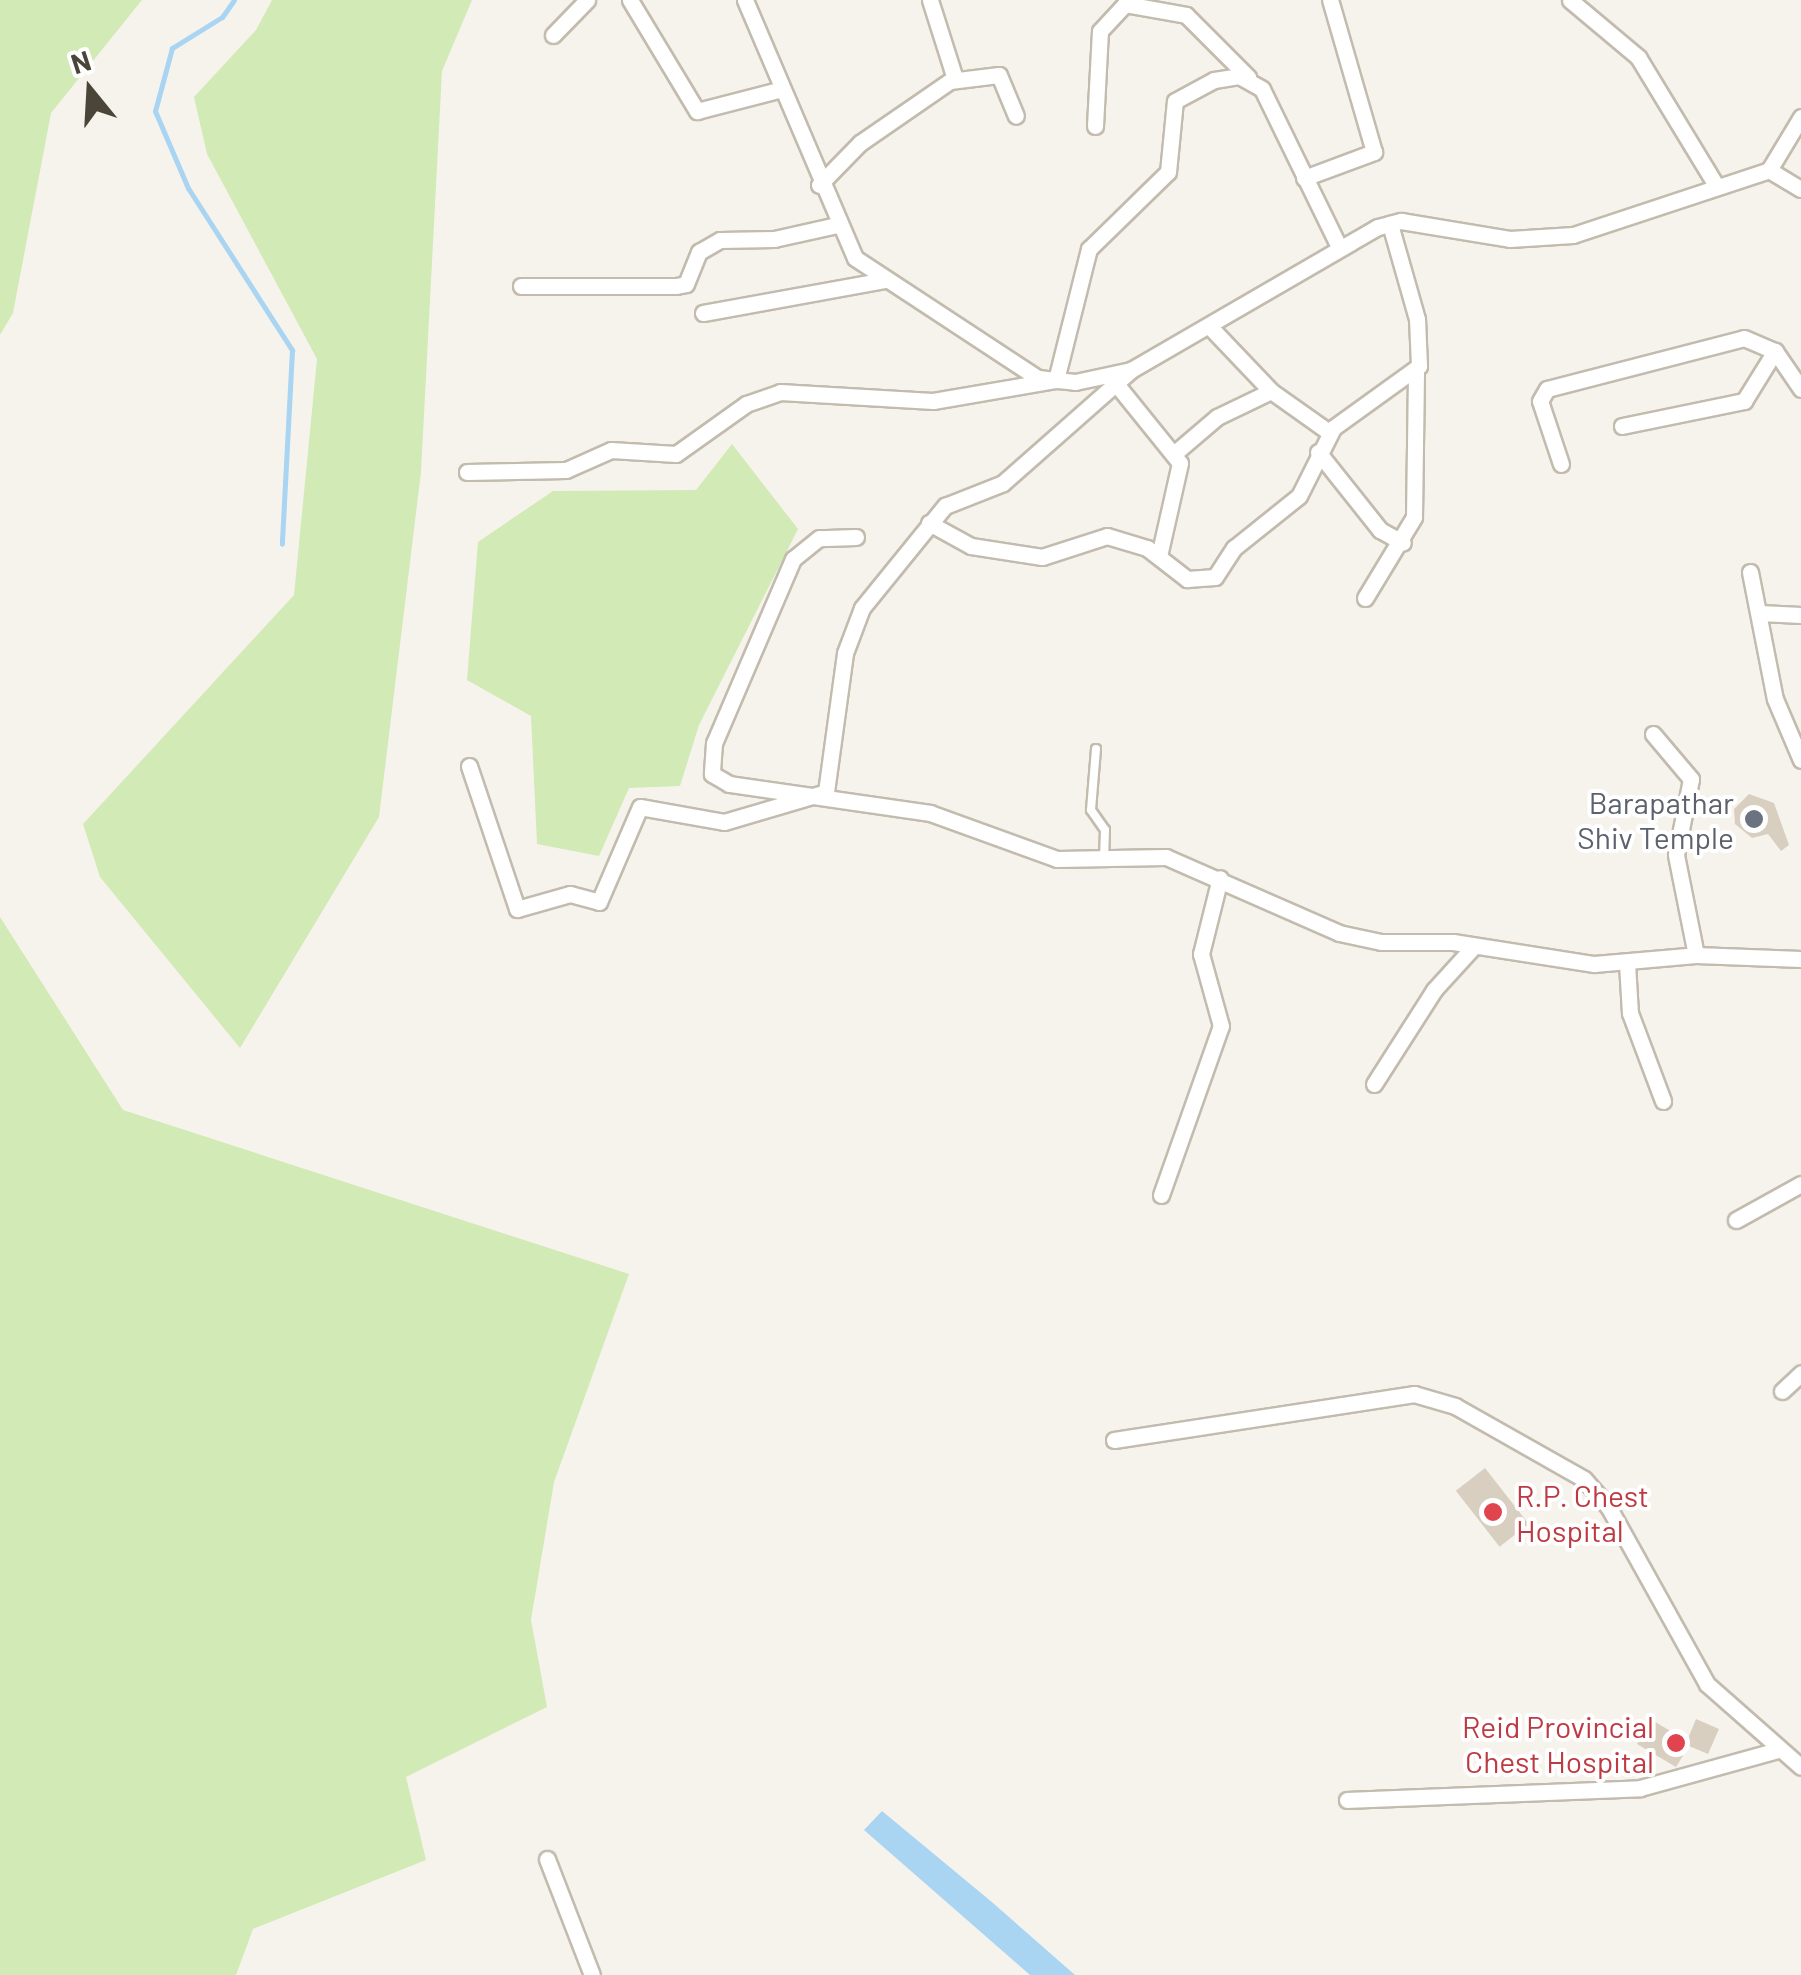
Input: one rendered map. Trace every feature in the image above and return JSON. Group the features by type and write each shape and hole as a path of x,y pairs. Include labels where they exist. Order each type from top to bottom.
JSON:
{"street":[{"path":"553,35 587,0"},
{"path":"630,0 697,112 782,89"},
{"path":"745,0 819,185 855,258 1038,378 1056,380"},
{"path":"930,0 955,79"},
{"path":"1304,178 1374,152 1330,0"},
{"path":"1570,0 1638,57 1717,187"},
{"path":"1095,126 1100,31 1125,4 1186,15 1211,48 1251,79 1338,245"},
{"path":"819,185 883,124 955,79 999,75 1016,116"},
{"path":"1056,380 1090,249 1168,172 1175,101 1214,80 1251,79"},
{"path":"826,792 852,628 945,506 1004,484 1131,370 1210,328 1338,245 1390,224 1544,239 1626,222 1769,170 1801,118"},
{"path":"1769,170 1801,189"},
{"path":"1366,598 1403,543 1414,517 1416,319 1390,224"},
{"path":"521,286 676,286 686,284 700,252 720,240 774,240 837,225"},
{"path":"703,312 884,280"},
{"path":"1210,328 1271,391 1287,395 1330,433"},
{"path":"1561,464 1540,401 1548,389 1727,338 1775,351 1801,389"},
{"path":"1622,426 1744,401 1775,351"},
{"path":"467,472 566,470 610,450 676,454 746,404 780,392 933,402 1131,370"},
{"path":"929,523 971,546 1042,556 1099,534 1159,556 1188,579 1214,577 1234,548 1299,496 1318,452 1354,408 1416,372"},
{"path":"1117,385 1176,452 1180,487 1159,556"},
{"path":"1176,452 1218,418 1271,391"},
{"path":"1318,452 1380,530 1403,543"},
{"path":"856,536 819,538 793,558 710,761 712,774 729,784 826,792 930,813 1058,859 1166,857 1338,933 1474,946 1536,960 1627,963 1696,955 1801,959"},
{"path":"1750,572 1786,738 1801,760"},
{"path":"1760,613 1800,621"},
{"path":"1653,734 1690,779 1676,855 1696,955"},
{"path":"469,766 517,909 570,894 600,902 640,808 724,822 826,792"},
{"path":"1161,1195 1221,1026 1201,954 1220,878"},
{"path":"1374,1084 1434,990 1474,946"},
{"path":"1627,963 1630,1013 1663,1101"},
{"path":"1736,1220 1801,1184"},
{"path":"1782,1391 1801,1374"},
{"path":"1114,1440 1414,1394 1455,1406 1584,1480 1608,1508 1707,1684 1801,1767"},
{"path":"1347,1800 1640,1788 1778,1750"},
{"path":"547,1859 592,1975"}],"lane":[{"path":"1096,749 1091,810 1105,830 1104,859"}],"green space":[{"path":"0,0 142,0 51,113 13,313 0,335"},
{"path":"272,0 472,0 442,71 421,472 379,817 240,1048 100,877 83,824 294,595 317,359 207,154 194,97 256,30"},
{"path":"732,444 798,529 699,725 680,786 629,788 599,856 537,844 531,716 467,680 478,542 553,491 696,490"},
{"path":"0,917 123,1110 629,1274 554,1482 531,1620 547,1707 406,1777 426,1860 253,1929 236,1975 0,1975"}],"water":[{"path":"882,1811 1075,1975 1030,1975 864,1830"}],"building":[{"path":"1749,794 1774,803 1789,845 1781,851 1768,834 1752,838 1735,824 1734,809"},
{"path":"1485,1468 1529,1524 1500,1547 1456,1491"},
{"path":"1696,1719 1719,1729 1708,1754 1689,1746 1676,1767 1637,1744 1652,1720 1687,1741"}],"waterway":[{"path":"234,0 222,17 172,48 155,111 188,188 292,350 282,544"}],"place":[{"name":"Barapathar Shiv Temple","path":"1754,819"},
{"name":"R.P. Chest Hospital","path":"1493,1512"},
{"name":"Reid Provincial Chest Hospital","path":"1676,1743"}]}
